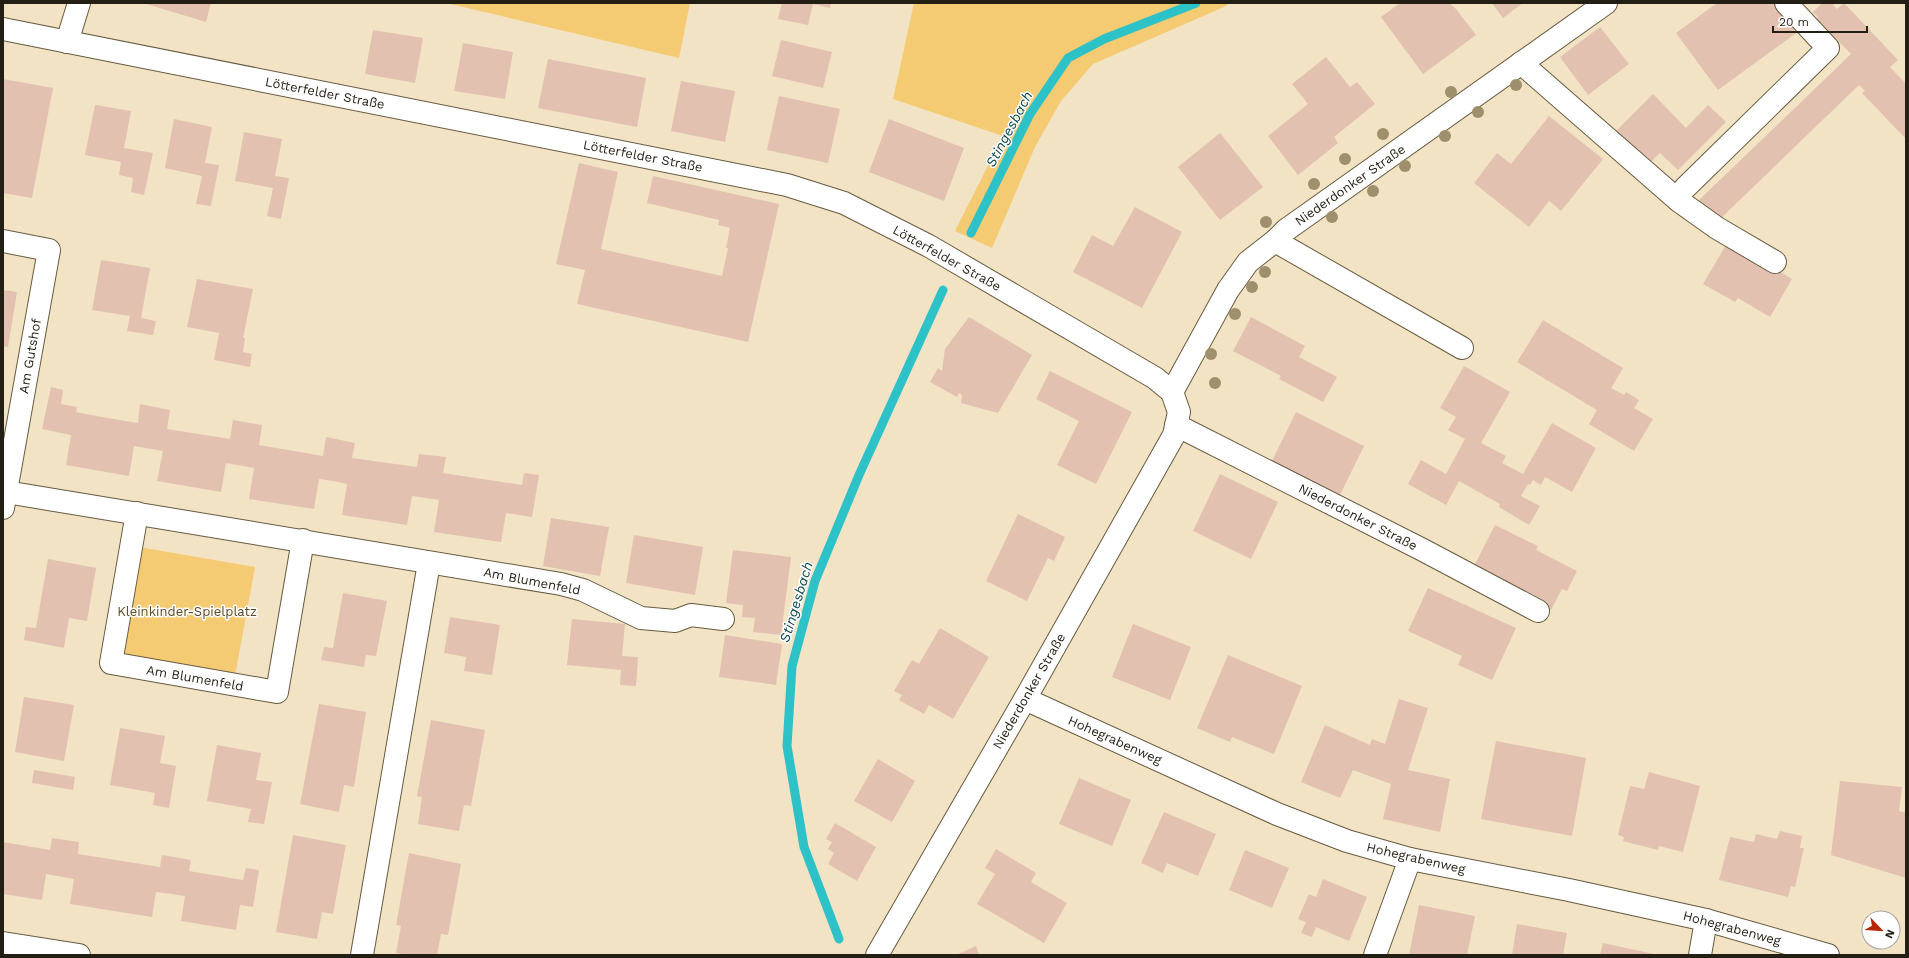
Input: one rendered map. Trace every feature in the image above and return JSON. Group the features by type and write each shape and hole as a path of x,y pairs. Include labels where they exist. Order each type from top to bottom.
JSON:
{"street":[{"path":"68,42 79,3"},
{"name":"Niederdonker Straße","path":"881,952 1174,435 1179,412 1172,392 1228,290 1248,262 1275,241 1286,230 1606,3"},
{"path":"1685,188 1828,48 1786,3"},
{"name":"Lötterfelder Straße","path":"3,29 787,185 844,203 929,246 1155,378 1172,392"},
{"path":"1522,63 1679,201 1717,228 1775,262"},
{"name":"Am Gutshof","path":"3,241 49,250 4,500"},
{"path":"1275,241 1462,348"},
{"name":"Niederdonker Straße","path":"1176,425 1416,546 1538,611"},
{"name":"Am Blumenfeld","path":"4,500 137,513 561,584 583,590 641,618 675,621 691,615 723,619"},
{"name":"Am Blumenfeld","path":"137,513 111,663 277,692 303,540"},
{"path":"362,955 429,563"},
{"name":"Hohegrabenweg","path":"1025,699 1277,814 1347,841 1410,859 1569,890 1706,920 1828,955"},
{"path":"1376,955 1410,859"},
{"path":"1700,955 1706,920"},
{"path":"3,944 79,955"}],"green space":[{"path":"446,3 690,3 679,58"},
{"path":"914,3 1230,3 1224,7 1093,64 1061,101 1035,147 992,248 955,231 1003,136 893,99"},
{"name":"Kleinkinder-Spielplatz","path":"139,547 255,567 235,676 119,655"}],"building":[{"path":"143,3 211,3 206,22"},
{"path":"782,3 831,3 830,8 813,4 808,25 778,19"},
{"path":"1400,3 1449,3 1456,9 1476,35 1423,74 1381,17"},
{"path":"1492,3 1523,3 1503,18"},
{"path":"1717,3 1775,3 1796,33 1718,90 1676,33"},
{"path":"1822,3 1835,3 1833,5 1837,9 1844,3 1898,60 1890,67 1906,84 1906,139 1862,93 1865,91 1859,85 1719,220 1696,203 1851,54 1817,19 1818,17 1813,12"},
{"path":"1600,27 1629,64 1588,95 1560,57"},
{"path":"373,30 423,38 415,83 365,74"},
{"path":"781,40 832,52 823,88 772,76"},
{"path":"463,43 513,52 505,99 454,91"},
{"path":"1326,57 1350,87 1357,82 1375,104 1334,137 1338,143 1298,175 1268,136 1308,104 1292,84"},
{"path":"548,59 646,78 637,127 538,108"},
{"path":"3,79 53,88 32,198 3,193"},
{"path":"681,81 735,91 725,142 671,131"},
{"path":"1653,94 1686,128 1708,105 1726,122 1678,170 1660,153 1652,161 1616,131"},
{"path":"779,96 840,109 828,163 767,150"},
{"path":"95,105 131,111 124,148 153,153 144,195 131,192 133,178 119,175 121,162 85,155"},
{"path":"1549,116 1603,159 1561,211 1549,201 1529,227 1474,183 1497,153 1511,164"},
{"path":"174,119 212,127 205,163 219,165 211,206 196,204 202,176 165,168"},
{"path":"889,119 964,148 944,201 869,172"},
{"path":"244,132 282,139 275,176 289,178 281,219 267,216 273,188 235,181"},
{"path":"1220,133 1263,187 1220,220 1178,167"},
{"path":"579,163 618,172 601,249 722,276 728,248 726,248 730,228 718,225 719,220 647,203 653,176 779,204 748,342 577,304 585,270 556,264"},
{"path":"1135,207 1182,232 1142,308 1073,272 1092,235 1113,246"},
{"path":"1726,245 1760,259 1792,279 1770,317 1738,298 1735,302 1703,284"},
{"path":"101,260 150,268 141,318 156,321 153,335 127,331 130,316 92,310"},
{"path":"197,279 253,289 243,338 245,338 243,352 252,354 250,367 214,360 219,333 187,327"},
{"path":"3,290 17,292 8,347 3,346"},
{"path":"969,317 1032,355 998,413 961,403 962,395 959,393 957,397 930,382 938,368 942,371 945,349"},
{"path":"1251,317 1305,346 1299,357 1337,377 1323,402 1279,379 1281,376 1233,351"},
{"path":"1543,320 1623,368 1611,388 1624,395 1626,392 1639,400 1634,408 1653,419 1634,451 1589,424 1597,410 1517,362"},
{"path":"1464,366 1510,392 1481,443 1506,456 1502,463 1523,474 1552,423 1596,448 1572,492 1545,477 1541,485 1533,480 1530,485 1528,484 1521,496 1540,506 1529,525 1499,507 1500,504 1459,481 1446,505 1408,484 1421,460 1446,474 1465,439 1448,430 1456,417 1440,408"},
{"path":"1050,371 1132,412 1096,484 1057,465 1079,421 1036,399"},
{"path":"51,387 63,390 61,404 77,407 76,412 107,418 138,423 140,404 170,410 167,429 230,439 233,420 262,425 259,445 323,456 326,437 355,443 352,458 417,467 419,454 446,457 443,473 522,485 524,473 539,475 532,517 506,513 501,542 434,532 439,500 412,496 407,525 342,515 347,484 333,481 319,479 314,509 249,499 254,468 226,463 221,492 157,481 163,451 134,446 129,476 66,465 71,435 42,429"},
{"path":"1296,412 1364,446 1339,497 1306,480 1307,478 1272,461"},
{"path":"1220,474 1278,502 1251,559 1193,531"},
{"path":"1018,514 1065,537 1054,561 1048,558 1027,601 986,581"},
{"path":"551,518 609,527 600,576 543,566"},
{"path":"1495,525 1538,546 1536,550 1577,571 1567,591 1562,589 1551,610 1472,570"},
{"path":"634,535 703,547 695,595 626,583"},
{"path":"733,550 791,557 781,635 753,632 755,618 742,617 743,605 726,603"},
{"path":"48,559 96,568 87,621 69,618 64,648 24,640 26,627 36,628"},
{"path":"1428,588 1516,628 1492,680 1458,665 1462,656 1408,631"},
{"path":"343,593 387,601 376,656 366,655 364,667 321,660 324,647 333,648"},
{"path":"450,617 500,625 492,675 464,671 466,657 444,653"},
{"path":"572,619 625,624 622,656 638,657 636,686 620,685 621,670 567,665"},
{"path":"1133,624 1191,647 1170,700 1112,677"},
{"path":"940,628 989,657 953,719 929,705 924,714 899,700 902,695 894,691 912,660 919,664"},
{"path":"725,635 782,644 776,685 719,677"},
{"path":"1228,655 1302,686 1274,754 1232,737 1230,742 1197,728"},
{"path":"24,697 74,705 64,761 15,752"},
{"path":"1399,699 1428,708 1408,770 1450,779 1440,832 1383,819 1391,784 1353,770 1340,798 1301,782 1325,725 1370,745 1372,739 1385,744"},
{"path":"319,704 366,712 354,787 344,785 339,812 300,804"},
{"path":"431,720 485,730 471,806 464,805 459,831 418,824 422,797 417,796"},
{"path":"120,728 165,736 160,763 176,766 169,808 153,805 155,793 110,785"},
{"path":"1496,741 1586,758 1572,836 1481,819"},
{"path":"217,745 261,753 256,780 272,782 264,824 248,822 251,809 207,801"},
{"path":"878,759 915,781 892,822 854,801"},
{"path":"34,770 75,777 73,790 32,783"},
{"path":"1649,772 1700,786 1683,852 1659,846 1658,850 1623,841 1624,837 1618,835 1630,786 1644,789"},
{"path":"1079,778 1131,800 1112,846 1059,824"},
{"path":"1840,781 1902,787 1899,811 1906,813 1906,878 1831,855"},
{"path":"1164,812 1216,834 1198,876 1167,863 1163,873 1141,863"},
{"path":"835,823 876,847 857,881 828,864 834,853 828,849 832,842 826,839"},
{"path":"1780,831 1802,836 1800,848 1804,848 1795,887 1791,886 1788,897 1719,880 1730,837 1754,842 1756,834 1777,839"},
{"path":"293,835 346,845 333,914 322,912 317,939 276,932"},
{"path":"52,838 79,842 78,854 160,867 162,855 191,860 189,871 243,880 246,868 259,870 253,907 240,905 236,930 181,921 185,896 156,892 152,917 70,904 74,879 46,874 42,900 3,894 3,842 50,850"},
{"path":"996,849 1036,873 1031,882 1067,903 1044,943 977,904 995,874 985,868"},
{"path":"1245,850 1289,868 1272,908 1229,890"},
{"path":"409,853 461,864 448,935 441,934 437,955 409,955 396,953 401,926 396,925"},
{"path":"1323,879 1367,897 1349,941 1316,927 1312,937 1301,933 1306,922 1298,919 1309,894 1316,897"},
{"path":"1419,905 1475,916 1467,955 1409,955"},
{"path":"1517,924 1567,933 1563,955 1512,955"},
{"path":"1603,943 1654,954 1654,955 1600,955"},
{"path":"976,946 979,955 956,955"}],"waterway":[{"name":"Stingesbach","path":"971,233 1030,114 1068,58 1104,39 1196,3"},
{"name":"Stingesbach","path":"839,939 804,847 787,746 792,666 815,581 859,475 943,290"}]}
